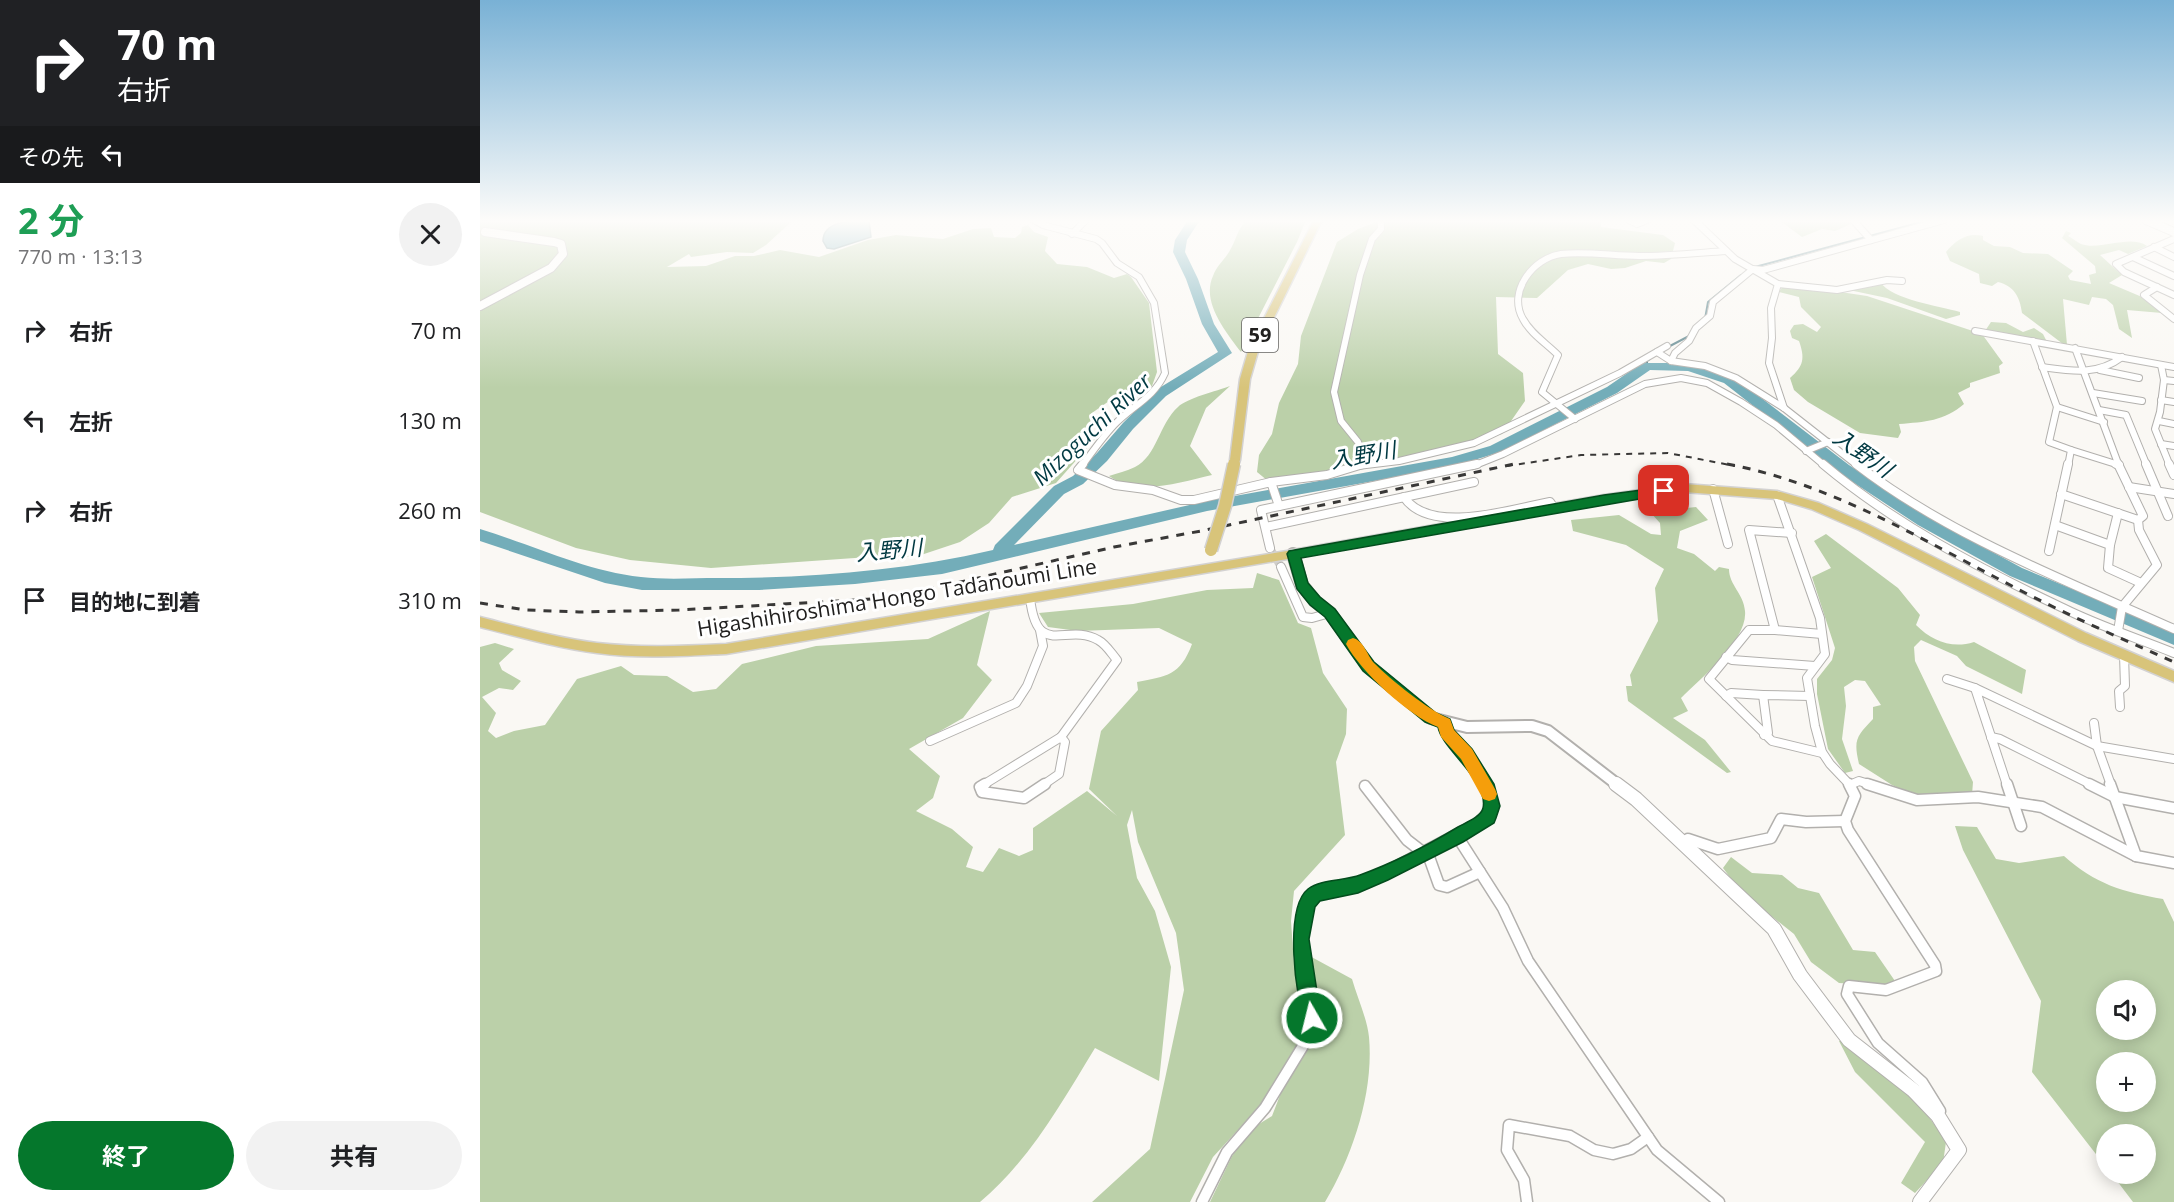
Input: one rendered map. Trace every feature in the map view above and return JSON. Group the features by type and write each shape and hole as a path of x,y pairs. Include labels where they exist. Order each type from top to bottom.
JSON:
{"main road":[{"name":"59","path":"1214,567 1211,550 1225,506 1235,459 1245,380 1254,348 1290,276"},
{"name":"Higashihiroshima Hongo Tadanoumi Line","path":"480,622 574,645 614,650 673,651 737,647 1554,508 1684,488 1777,495 1815,506 1863,527 1986,590 2174,677"}],"street":[{"path":"480,306 536,276"},
{"path":"1139,276 1146,292 1155,303 1165,373 1156,392 1114,425 1078,470 1115,485 1153,490 1181,500 1194,500 1327,475 1366,464 1399,461 1474,443 1620,373 1666,346"},
{"path":"1360,276 1334,392 1341,421 1358,442 1366,464"},
{"path":"1524,276 1519,293 1519,310 1524,322 1558,355 1542,392 1575,419"},
{"path":"1668,359 1689,341 1696,328 1710,316 1713,302 1743,276"},
{"path":"1765,276 1778,284 1837,290 1887,279 1902,281"},
{"path":"2133,276 2174,295"},
{"path":"1778,284 1771,308 1772,338 1769,363 1784,408"},
{"path":"2157,287 2144,295 2174,319"},
{"path":"1976,331 2174,367"},
{"path":"2033,341 2056,407 2049,442 2119,465"},
{"path":"2075,348 2119,465 2143,516 2138,520"},
{"path":"1658,352 1668,359 1723,372 1784,408 1878,481 1927,511 2021,561 2174,629"},
{"path":"2042,367 2085,373 2114,365 2122,357"},
{"path":"2161,365 2164,380 2156,429 2173,472"},
{"path":"2100,370 2139,378"},
{"path":"1270,548 1261,510 1278,504 1467,468 1503,454 1646,384 1681,378 1717,387 1776,425 1884,511 1924,535 2064,609 2174,653"},
{"path":"2164,380 2174,381"},
{"path":"2093,393 2142,401"},
{"path":"2161,400 2174,402"},
{"path":"2056,407 2104,422"},
{"path":"2100,410 2126,415 2156,492 2168,516"},
{"path":"2159,421 2174,424"},
{"path":"1806,451 1828,442"},
{"path":"2161,444 2174,446"},
{"path":"2049,551 2071,450"},
{"path":"1266,527 1474,482"},
{"path":"1271,484 1278,504"},
{"path":"2129,488 2174,494"},
{"path":"1713,489 1728,544"},
{"path":"2061,494 2138,520"},
{"path":"1777,495 1820,618 1825,654 1807,678 1822,753 1836,771 1852,784 1855,796 1845,821 1848,830 1935,965 1936,971 1886,990 1849,986 1847,994 1878,1043 1922,1082 1941,1112 1938,1116"},
{"path":"1404,497 1418,510 1444,518 1550,502 1554,508"},
{"path":"2118,513 2110,545 2108,568 2141,583"},
{"path":"2118,631 2122,607 2157,565 2139,530 2138,520"},
{"path":"2055,525 2110,545"},
{"path":"1775,630 1749,530 1792,533"},
{"path":"1293,554 1302,585 1315,601 1330,613 1368,666 1431,718 1467,727 1532,726 1548,731 1636,799 1774,929 1800,975 1849,1040 1913,1090 1938,1116 1959,1150 1920,1202"},
{"path":"1281,567 1303,617 1312,618 1330,613"},
{"path":"1030,598 1035,624 1040,630 1052,634 1094,638 1103,644 1117,660 1061,737 980,787 982,792 1024,798 1059,774 1065,742 1061,737"},
{"path":"930,741 1016,703 1027,686 1042,645 1040,630"},
{"path":"1822,634 1749,630 1709,679 1772,741 1822,753"},
{"path":"2120,707 2119,691 2125,686 2124,655"},
{"path":"1726,657 1732,660 1815,666"},
{"path":"1947,679 1975,688 2097,746 2174,759"},
{"path":"1975,688 2021,826"},
{"path":"1726,696 1731,693 1810,696"},
{"path":"1763,695 1768,733 1764,735"},
{"path":"1202,1202 1227,1152 1265,1108 1295,1063 1306,1041 1312,1018 1301,939 1308,902 1315,894 1358,884 1424,853 1488,818 1492,806 1488,789 1467,754 1446,732 1445,723"},
{"path":"2094,723 2097,746 2136,856"},
{"path":"1991,737 2000,739 2115,797 2174,808"},
{"path":"1852,784 1860,781 1917,800 1978,797 2042,807 2136,856 2174,863"},
{"path":"1365,786 1378,806 1407,840 1429,857 1439,885 1447,887 1480,872"},
{"path":"1683,843 1688,839 1718,849 1771,838 1781,819 1806,822 1845,821"},
{"path":"1457,836 1503,908 1527,961 1657,1150 1719,1202"},
{"path":"1527,1202 1524,1180 1507,1150 1509,1125 1570,1136 1594,1150 1613,1154 1631,1149 1648,1137"}],"green space":[{"path":"480,276 1109,276 1114,278 1130,276 1149,303 1157,372 1152,386 1130,403 1112,399 1089,415 1095,439 1056,483 1012,497 989,523 960,542 915,557 869,557 711,568 630,560 576,548 480,512"},
{"path":"1213,276 1280,276 1241,352 1217,316 1210,296"},
{"path":"1324,276 1561,276 1537,298 1496,297 1498,354 1523,373 1525,401 1502,434 1437,451 1268,481 1257,472 1259,455 1272,434 1279,403 1298,364 1301,336"},
{"path":"1979,276 2068,276 2070,280 2091,284 2089,276 2120,276 2109,283 2142,297 2162,313 2127,310 2132,338 2119,329 2113,305 2106,299 2092,297 2089,305 2063,299 2067,345 2022,313 2018,297 2012,289 1998,282 1992,286 1980,283"},
{"path":"1880,282 1886,288 1905,298 1960,312 1960,315 1946,319 1887,298 1849,290"},
{"path":"1783,286 1807,287 1867,296 1982,334 2003,363 1999,366 2000,373 1970,383 1970,387 1958,393 1964,404 1957,410 1926,421 1899,424 1901,432 1898,438 1860,433 1808,402 1794,390 1790,378 1801,366 1802,352 1799,341 1792,338 1790,331 1794,325 1803,324 1817,332 1821,327 1801,307 1799,297 1779,292"},
{"path":"1991,322 2006,323 2023,332 2034,328 2043,334 2047,342 1985,331"},
{"path":"1230,386 1206,408 1190,446 1212,475 1173,484 1146,487 1133,486 1109,476 1142,462 1153,448 1166,422 1182,404"},
{"path":"1696,507 1708,520 1680,531 1677,548 1694,554 1715,571 1719,567 1729,569 1731,580 1744,605 1744,622 1739,634 1722,658 1681,698 1688,711 1673,718 1705,740 1731,772 1727,773 1628,701 1626,686 1632,686 1630,675 1658,621 1655,588 1664,569 1626,545 1573,531 1571,520 1619,515 1651,534 1661,535 1660,523 1650,512"},
{"path":"1826,534 1898,588 1920,615 1916,625 1929,635 1950,644 1974,642 2026,670 2022,694 1966,666 1957,656 1921,640 1914,647 1915,661 1973,782 1972,795 1918,797 1892,785 1859,764 1856,749 1858,738 1873,719 1873,707 1881,705 1865,681 1855,680 1844,687 1846,706 1842,739 1853,771 1845,773 1828,749 1817,694 1817,679 1832,660 1835,648 1812,577 1831,568 1814,541"},
{"path":"1257,573 1279,580 1298,623 1311,628 1323,673 1347,709 1346,734 1336,762 1345,835 1294,891 1291,921 1294,964 1307,1019 1304,1039 1261,1105 1213,1157 1190,1202 1092,1202 1150,1149 1184,990 1176,933 1138,842 1132,810 1127,825 1137,878 1155,911 1171,967 1159,1081 1095,1048 1030,1149 998,1186 980,1202 480,1202 480,647 495,643 514,649 499,663 502,670 521,681 513,690 499,688 482,697 496,713 488,731 496,738 514,731 545,725 577,679 621,666 634,675 667,676 693,692 716,689 742,664 816,646 928,639 990,611 977,665 992,680 963,718 909,749 940,776 933,798 916,811 952,829 973,847 966,867 983,872 999,848 1019,856 1033,850 1033,828 1087,791 1117,816 1089,789 1101,731 1138,690 1137,682 1164,676 1177,669 1183,663 1192,644 1159,628 1078,631 1048,627 1039,613 1133,604 1207,590 1253,588"},
{"path":"1955,826 1977,827 1996,859 2019,863 2064,856 2098,880 2122,890 2163,899 2174,922 2174,1202 2133,1202 2119,1184 2156,1184 2156,1124 2096,1124 2096,1154 2032,1072 2041,1001 1963,850"},
{"path":"1731,857 1752,873 1782,875 1798,888 1819,893 1853,950 1875,952 1895,981 1882,986 1839,983 1811,962 1794,934 1741,892 1723,868"},
{"path":"1306,954 1352,979 1366,1022 1370,1058 1368,1079 1365,1101 1353,1144 1325,1202 1210,1202 1232,1156 1254,1127 1272,1116 1282,1090 1311,1043 1317,1019"},
{"path":"1844,1040 1913,1099 1946,1142 1943,1163 1915,1193 1901,1183 1925,1142 1855,1072 1839,1041"}],"waterway":[{"name":"Mizoguchi River","path":"1001,554 1001,549 1059,490 1078,480 1161,393 1225,353 1208,324 1191,276"},
{"path":"1705,319 1708,302 1740,276"},
{"path":"1668,347 1691,335"},
{"path":"1647,366 1647,361 1650,359"},
{"name":"入野川","path":"1001,554 1207,506 1452,462 1495,449 1612,390 1647,366 1689,367 1729,380 1844,469 1923,521 2016,572 2174,638"},
{"name":"入野川","path":"480,535 605,577 642,584 759,584 855,578 942,568 1001,554"}],"tunnel":[{"path":"1270,548 1281,567"}],"railway":[{"path":"1507,466 1581,455 1668,453 1735,466"},
{"path":"480,603 526,610 579,612 679,610 890,598 1114,547 1201,531 1514,464"},
{"path":"1727,464 1802,484 1874,514 2052,606 2174,662"}],"slow traffic":[{"path":"1353,644 1368,666 1431,718 1445,723 1446,732 1467,754 1489,794"}],"route":[{"path":"1312,1018 1301,939 1308,902 1315,894 1358,884 1457,836 1488,818 1492,806 1488,789 1467,754 1446,732 1445,723 1431,718 1368,666 1330,613 1315,601 1302,585 1293,554 1604,499 1664,491"}]}
